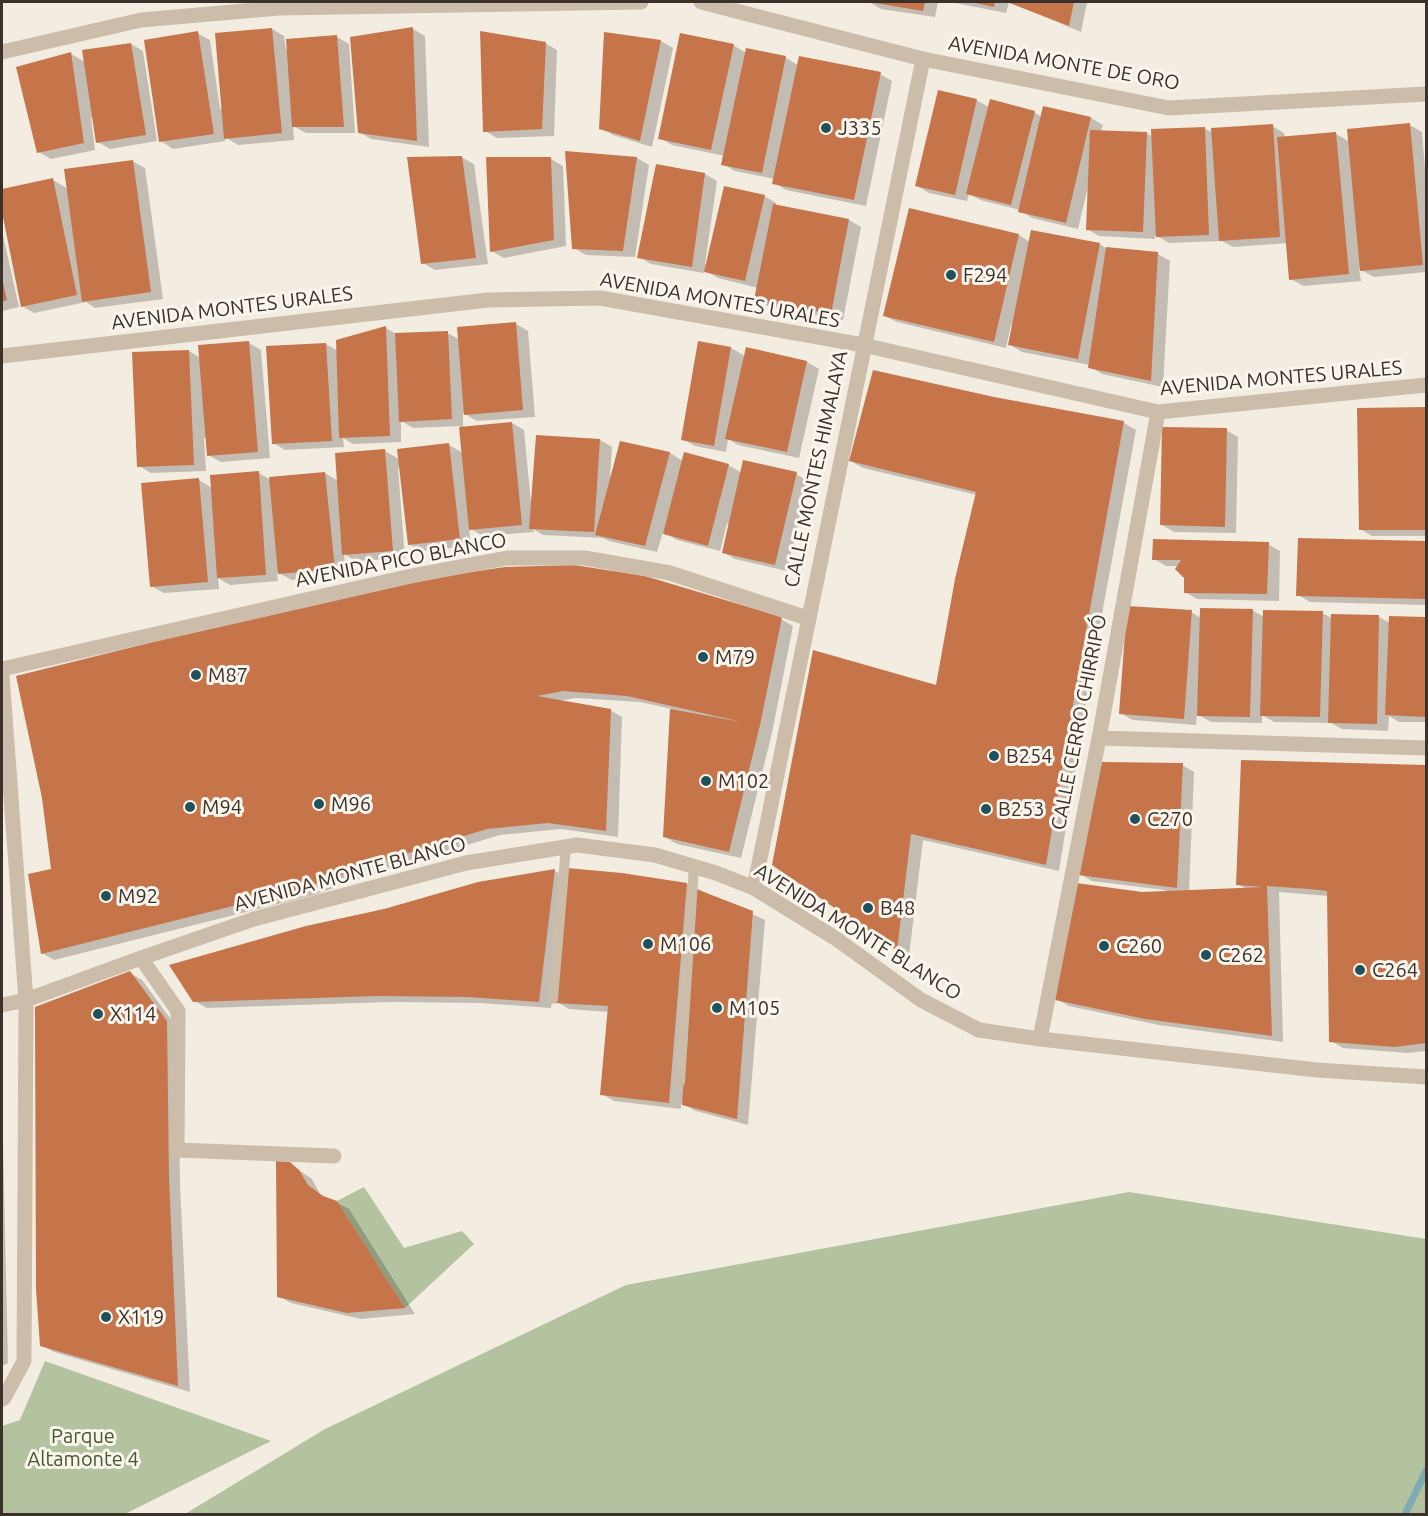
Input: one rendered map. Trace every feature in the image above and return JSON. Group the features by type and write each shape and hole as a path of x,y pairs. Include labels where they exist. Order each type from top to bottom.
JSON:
{"street":[{"path":"2,52 141,20 279,8 641,2"},
{"name":"AVENIDA MONTE DE ORO","path":"701,2 923,59 1169,108 1426,94"},
{"name":"CALLE MONTES HIMALAYA","path":"753,888 923,59"},
{"name":"AVENIDA MONTES URALES","path":"2,356 488,300 600,298 863,345 1158,412 1426,385"},
{"name":"CALLE CERRO CHIRRIPÓ","path":"1040,1039 1099,738 1158,412"},
{"name":"AVENIDA PICO BLANCO","path":"2,669 411,576 507,558 585,558 670,573 807,618"},
{"path":"2,675 26,1000 24,1361 3,1399"},
{"path":"1099,738 1426,748"},
{"name":"AVENIDA MONTE BLANCO","path":"2,1005 26,1000 254,920 466,863 577,845 655,855 694,866 753,888 835,938 921,1000 979,1030 1317,1070 1426,1077"},
{"path":"141,958 178,1011 177,1150 334,1156"}],"lane":[{"path":"553,999 566,846"},
{"path":"680,1082 694,866"}],"green space":[{"path":"364,1187 404,1248 462,1231 474,1244 405,1308 337,1201"},
{"path":"1129,1192 1426,1239 1426,1514 185,1514 325,1429 626,1285"},
{"name":"Parque Altamonte 4","path":"45,1361 271,1441 125,1514 2,1514 2,1426 20,1420"}],"building":[{"path":"869,2 925,2 923,11"},
{"path":"971,2 995,2 994,7"},
{"path":"1007,2 1074,2 1069,26"},
{"path":"413,27 417,141 358,133 350,37"},
{"path":"272,28 282,133 224,139 215,33"},
{"path":"198,31 214,134 159,142 144,40"},
{"path":"480,31 546,42 542,129 483,132"},
{"path":"604,32 661,40 640,141 599,129"},
{"path":"680,33 734,44 711,150 658,139"},
{"path":"337,35 344,127 292,127 286,39"},
{"path":"131,43 146,135 96,143 82,50"},
{"path":"746,48 786,56 762,173 721,165"},
{"path":"71,52 84,143 37,153 16,67"},
{"name":"J335","path":"799,56 881,72 854,200 772,184"},
{"path":"938,90 977,99 955,195 915,186"},
{"path":"990,99 1035,111 1011,205 966,194"},
{"path":"1043,106 1091,117 1066,223 1018,212"},
{"path":"1410,123 1423,265 1360,271 1347,129"},
{"path":"1273,124 1280,237 1219,241 1211,128"},
{"path":"1205,127 1209,235 1156,237 1151,129"},
{"path":"1090,130 1147,132 1143,232 1086,230"},
{"path":"1336,132 1349,274 1289,280 1277,137"},
{"path":"565,151 637,157 623,251 572,249"},
{"path":"462,156 476,258 421,264 407,157"},
{"path":"486,157 551,157 554,240 490,252"},
{"path":"133,160 151,292 82,302 64,169"},
{"path":"656,164 705,173 692,267 637,258"},
{"path":"53,178 77,295 21,307 2,212 2,189"},
{"path":"724,186 765,195 745,281 704,272"},
{"path":"773,204 849,219 831,314 754,300"},
{"name":"F294","path":"909,208 1019,234 994,342 883,316"},
{"path":"1031,230 1100,243 1078,359 1008,345"},
{"path":"1106,247 1158,252 1151,381 1088,368"},
{"path":"2,279 7,300 2,302"},
{"path":"516,322 523,410 464,415 457,327"},
{"path":"386,326 390,436 339,438 336,340"},
{"path":"448,331 452,419 399,422 395,333"},
{"path":"249,341 258,452 207,456 198,345"},
{"path":"698,341 731,347 714,446 681,440"},
{"path":"326,343 332,441 272,444 266,346"},
{"path":"746,347 807,361 787,452 725,439"},
{"path":"189,350 194,465 137,467 132,352"},
{"path":"873,370 994,397 1124,421 1046,865 911,834 897,951 772,865 813,650 936,685 955,579 976,492 849,461"},
{"path":"1426,407 1426,530 1359,530 1357,408"},
{"path":"512,422 522,525 469,530 459,427"},
{"path":"1162,427 1227,428 1225,527 1160,525"},
{"path":"536,435 600,439 594,532 529,529"},
{"path":"620,441 670,452 645,546 595,535"},
{"path":"449,443 460,539 408,545 397,449"},
{"path":"385,449 393,551 342,555 335,453"},
{"path":"684,452 729,464 708,546 663,534"},
{"path":"743,460 797,472 775,565 722,553"},
{"path":"259,471 266,575 217,578 210,475"},
{"path":"325,472 335,569 278,574 269,477"},
{"path":"199,478 208,582 150,587 141,483"},
{"path":"1298,538 1426,541 1426,599 1296,596"},
{"path":"1153,539 1269,542 1267,594 1184,593 1184,578 1175,569 1181,560 1152,560"},
{"path":"574,565 645,576 782,617 760,725 729,852 663,837 670,709 742,722 627,696 563,691 537,696 611,709 606,831 548,823 487,829 366,866 301,889 41,954 28,874 51,869 42,798 16,676 249,618 437,577 505,567"},
{"path":"1127,606 1192,610 1184,719 1119,714"},
{"path":"1200,608 1253,609 1250,717 1197,716"},
{"path":"1263,610 1323,611 1320,717 1260,716"},
{"path":"1331,614 1379,615 1377,724 1328,723"},
{"path":"1389,616 1426,617 1426,717 1385,715"},
{"path":"1241,760 1426,765 1426,1043 1395,1047 1329,1042 1327,891 1267,886 1272,1036 1145,1019 1055,1000 1076,883 1142,892 1264,887 1236,885"},
{"name":"C270","path":"1102,762 1183,763 1177,888 1078,875"},
{"name":"M106","path":"567,868 622,873 687,883 669,1103 600,1095 608,1006 555,1003"},
{"path":"555,869 539,1002 467,997 377,996 193,1002 169,965 306,926 384,909 478,882"},
{"name":"M105","path":"696,889 753,911 737,1119 682,1105"},
{"path":"130,971 167,1021 169,1177 178,1386 40,1346 36,1289 35,1007"},
{"path":"276,1161 290,1162 299,1170 308,1185 323,1196 337,1201 405,1308 347,1313 277,1297"}],"waterway":[{"path":"1405,1514 1426,1471"}],"place":[{"name":"J335","path":"826,128"},
{"name":"F294","path":"951,275"},
{"name":"M79","path":"703,657"},
{"name":"M87","path":"196,675"},
{"name":"B254","path":"994,756"},
{"name":"M102","path":"706,781"},
{"name":"M96","path":"319,804"},
{"name":"M94","path":"190,807"},
{"name":"B253","path":"986,809"},
{"name":"C270","path":"1135,819"},
{"name":"M92","path":"106,896"},
{"name":"B48","path":"868,908"},
{"name":"M106","path":"648,944"},
{"name":"C260","path":"1104,946"},
{"name":"C262","path":"1206,955"},
{"name":"C264","path":"1360,970"},
{"name":"M105","path":"717,1008"},
{"name":"X114","path":"98,1014"},
{"name":"X119","path":"106,1317"}]}
